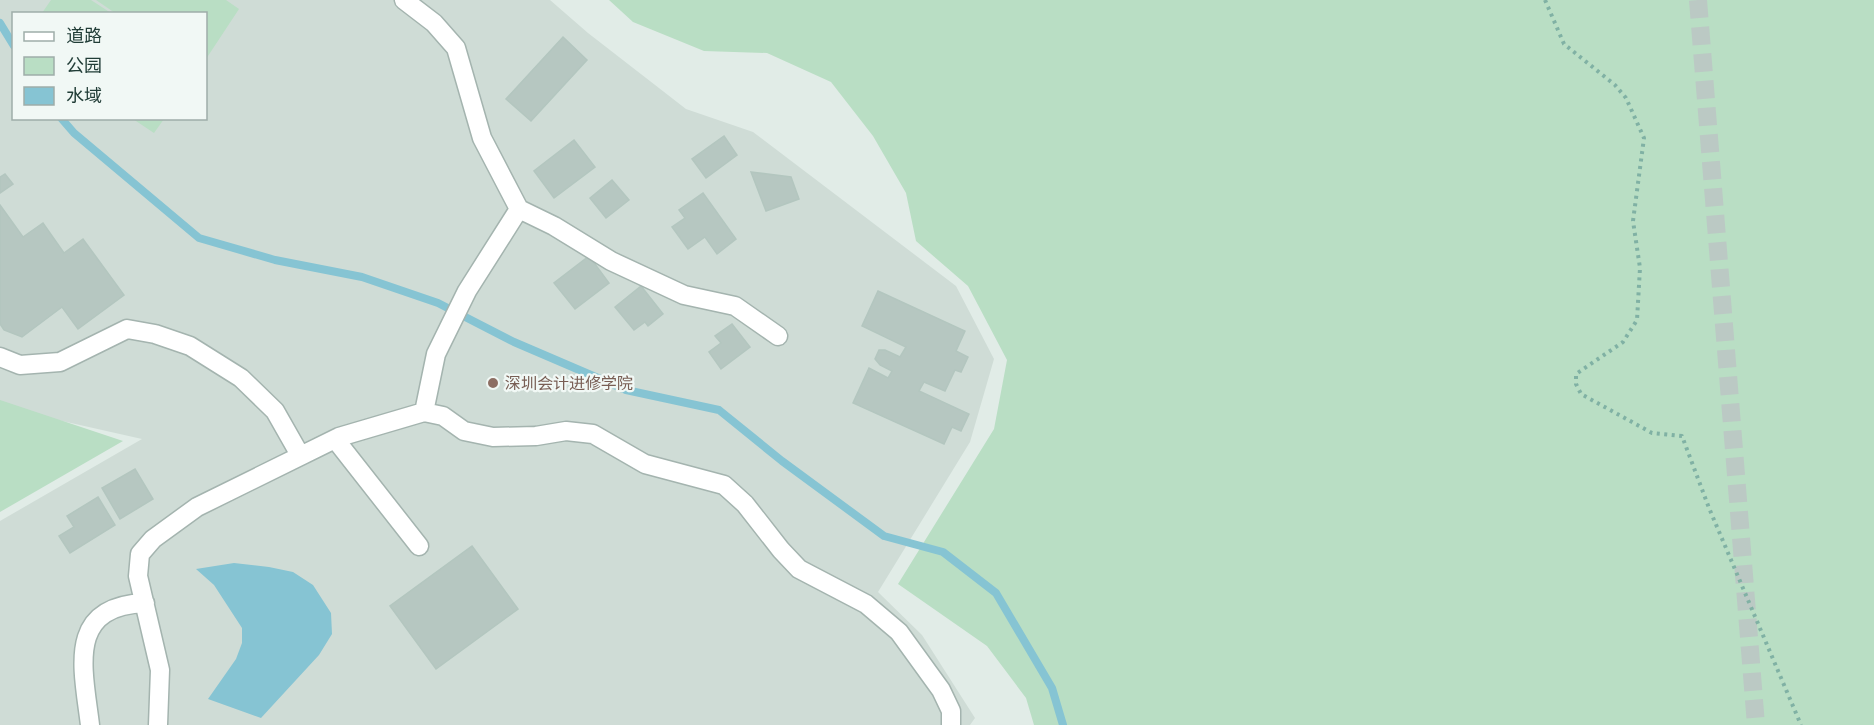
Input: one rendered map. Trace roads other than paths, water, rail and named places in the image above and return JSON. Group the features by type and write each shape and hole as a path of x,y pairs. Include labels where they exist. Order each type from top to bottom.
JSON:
{"lane":[{"path":"404,0 434,23 456,48 482,138 519,209 554,226 610,261 684,296 735,306 778,336"},
{"path":"424,412 436,354 464,296 519,209"},
{"path":"0,357 20,365 60,362 127,329 155,334 190,346 241,378 275,411 300,455"},
{"path":"158,725 160,670 138,576 140,554 153,539 197,507 300,455 335,439 424,412 443,416 464,431 493,437 536,436 566,431 592,434 645,464 724,485 745,504 781,550 799,568 866,604 900,632 941,690 951,711 951,725"},
{"path":"335,439 419,546"},
{"path":"90,725 84,665 85,640 96,619 115,607 145,603"}],"water":[{"path":"234,563 293,572 313,585 331,613 332,634 319,655 261,718 208,699 236,659 242,643 242,628 214,585 196,569"}],"waterway":[{"path":"0,23 12,43"},
{"path":"63,120 74,133 199,238 275,260 362,277 438,303 514,342 626,390 719,410 782,461 884,536 943,552 996,593 1052,688 1063,725"}],"tunnel":[{"path":"1698,0 1756,725"}],"place":[{"name":"深圳会计进修学院","path":"493,383"}]}
